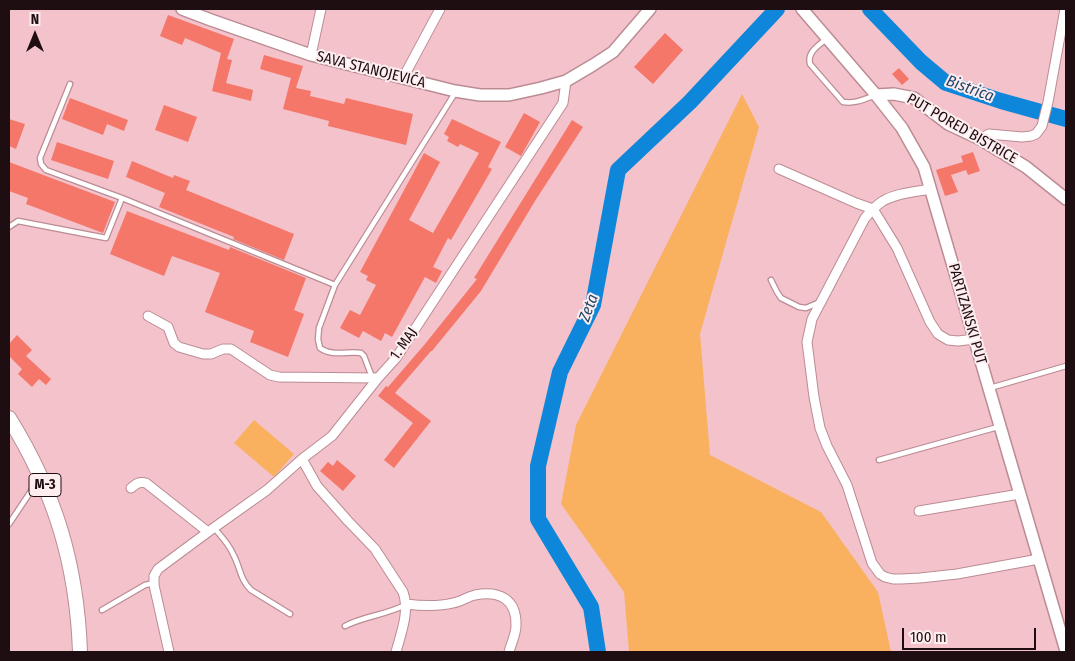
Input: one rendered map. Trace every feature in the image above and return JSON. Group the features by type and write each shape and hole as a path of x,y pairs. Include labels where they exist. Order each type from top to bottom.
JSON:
{"main road":[{"name":"M-3","path":"9,418 41,476 57,518 69,558 76,604 80,652"}],"street":[{"name":"SAVA STANOJEVIĆA","path":"182,9 311,55 455,91 480,95 509,95 566,81"},
{"path":"311,55 321,9"},
{"path":"403,78 440,9"},
{"path":"566,81 613,52 650,9"},
{"path":"980,139 989,134 1030,136 1036,134 1042,126 1066,9"},
{"name":"PARTIZANSKI PUT","path":"803,10 902,128 924,167 1066,651"},
{"name":"1. MAJ","path":"154,583 154,576 158,569 267,490 332,436 375,378 396,358 563,103 566,81"},
{"name":"PUT PORED BISTRICE","path":"876,95 894,94 914,98 948,124 980,139 1026,167 1066,199"},
{"path":"779,169 873,209 897,248 930,322 938,334 948,340 975,339"},
{"path":"930,189 892,197 882,201 873,209 865,218 812,319 807,342 820,428 847,485 872,563 884,577 893,579 920,578 957,574 1039,558"},
{"path":"148,316 168,327 174,343 179,348 203,354 231,349 270,375 279,377 375,378"},
{"path":"302,459 317,486 375,549 403,592 406,604 396,652"},
{"path":"131,488 137,483 146,483 211,530"},
{"path":"919,511 1020,494"},
{"path":"154,583 170,652"},
{"path":"406,604 421,606 442,605 454,603 475,595 501,596 509,600 515,614 516,627 509,652"}],"lane":[{"path":"827,38 810,54 810,64 843,102 857,102 876,95"},
{"path":"70,84 40,158 41,164 46,170 122,198 335,285"},
{"path":"375,378 361,353 331,353 325,352 320,348 318,339 319,328 335,285 455,91"},
{"path":"9,227 18,220 106,238 122,198"},
{"path":"771,280 781,298 799,307 806,308 821,302"},
{"path":"988,388 1066,366"},
{"path":"879,460 1000,426"},
{"path":"9,524 41,476"},
{"path":"211,530 232,551 245,585 290,614"},
{"path":"102,610 145,585 154,583"},
{"path":"345,626 356,620 392,611 406,604"}],"shaded area":[{"path":"742,94 759,127 700,334 710,455 821,512 878,592 891,652 629,652 624,592 561,504 576,425"},
{"path":"254,420 294,454 274,477 234,443"}],"building":[{"path":"168,15 234,39 227,59 232,60 226,83 253,90 251,101 212,91 221,53 185,38 182,45 160,36"},
{"path":"665,33 683,50 653,84 634,67"},
{"path":"264,55 303,66 296,88 311,91 310,96 344,104 346,98 413,114 406,145 328,126 329,121 283,109 291,78 260,69"},
{"path":"899,68 909,79 902,85 892,74"},
{"path":"70,98 128,120 124,131 107,124 103,135 62,119"},
{"path":"164,105 197,117 188,142 155,130"},
{"path":"524,113 540,122 521,156 505,147"},
{"path":"9,119 25,124 16,149 9,146"},
{"path":"452,119 501,142 488,167 492,169 451,240 448,238 433,267 442,271 436,283 425,277 392,337 385,333 381,341 363,331 359,338 340,328 350,310 360,315 376,285 366,280 368,276 360,272 424,153 440,162 409,220 433,233 479,153 460,144 458,147 447,141 449,137 444,134"},
{"path":"572,120 583,127 535,201 481,291 395,393 431,421 394,468 384,460 413,423 378,396 425,344 477,279 474,278"},
{"path":"57,142 114,161 108,179 51,160"},
{"path":"973,152 980,171 968,175 966,170 951,175 958,192 945,196 936,170 963,162 961,156"},
{"path":"132,161 173,178 174,175 190,181 186,190 294,234 284,260 233,239 234,237 159,207 165,193 126,177"},
{"path":"9,162 115,202 103,233 26,204 28,198 9,191"},
{"path":"127,211 229,250 230,247 306,278 294,310 304,314 288,357 250,342 254,331 205,312 220,273 172,256 164,276 110,254"},
{"path":"17,335 32,350 26,356 51,379 46,385 39,379 32,387 18,374 22,369 9,356 9,344"},
{"path":"337,460 356,476 343,491 320,471 328,462 333,466"}],"waterway":[{"name":"Zeta","path":"598,652 591,607 538,519 538,466 560,372 593,305 618,170 690,102 777,9"},
{"name":"Bistrica","path":"870,9 921,62 946,83 1066,119"}]}
